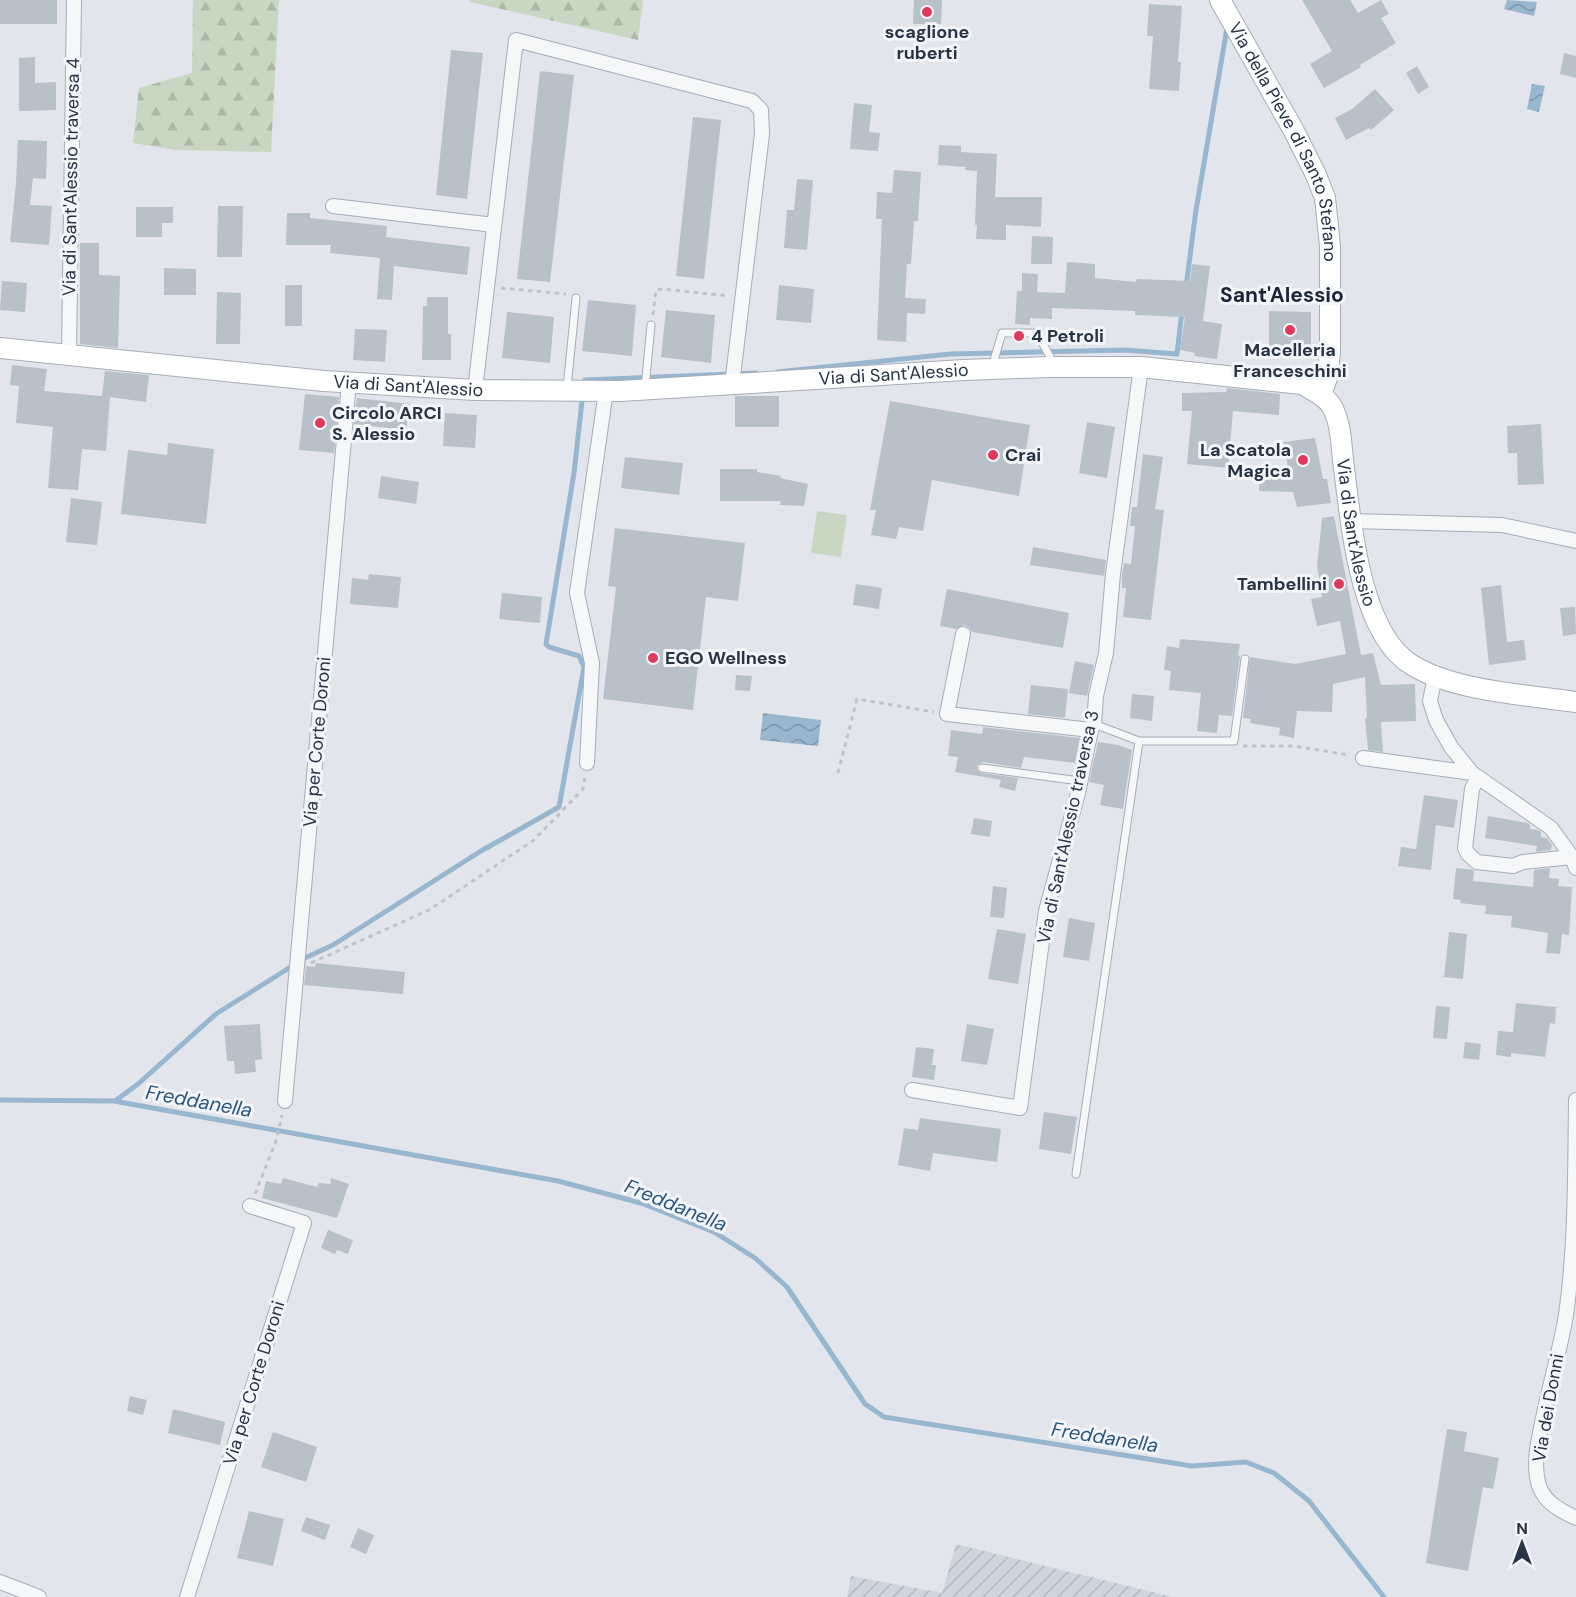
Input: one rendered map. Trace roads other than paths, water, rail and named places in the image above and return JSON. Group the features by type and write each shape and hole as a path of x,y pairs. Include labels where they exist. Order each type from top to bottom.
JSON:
{"street":[{"name":"Via di Sant'Alessio traversa 4","path":"69,353 74,0"},
{"name":"Via della Pieve di Santo Stefano","path":"1220,0 1294,131 1325,198 1330,246 1330,352 1327,378 1321,394"},
{"path":"475,390 516,40 752,101 761,110 762,134 733,378"},
{"path":"333,206 494,225"},
{"name":"Via di Sant'Alessio","path":"0,348 69,353 349,383 475,390 606,391 646,380 1056,367 1142,367 1302,384 1321,394 1331,406 1338,423 1351,521 1369,605 1380,630 1393,649 1411,664 1435,676 1477,687 1576,702"},
{"name":"Via di Sant'Alessio traversa 3","path":"912,1090 1020,1108 1046,912 1093,727 1096,696 1106,652 1113,574 1142,367"},
{"name":"Via per Corte Doroni","path":"285,1101 349,383"},
{"path":"587,763 592,663 577,593 606,391"},
{"path":"1351,521 1502,525 1576,541"},
{"path":"963,634 947,714 1093,727"},
{"path":"1435,676 1430,701 1436,720 1451,747 1475,775 1551,828 1574,862"},
{"path":"1363,758 1475,775"},
{"path":"1475,775 1465,848 1477,862 1513,866 1523,862 1574,862"},
{"name":"Via dei Donni","path":"1576,1100 1574,1263 1566,1317 1551,1379 1536,1462 1537,1479 1546,1500 1559,1510 1576,1518"},
{"name":"Via per Corte Doroni","path":"187,1597 304,1223 250,1206"},
{"path":"2,1588 39,1597"}],"lane":[{"path":"567,391 576,298"},
{"path":"646,380 651,325"},
{"path":"991,369 1002,333 1037,333 1056,367"},
{"path":"1093,727 1139,741 1234,741 1245,659"},
{"path":"1076,1174 1139,741"},
{"path":"982,768 1080,781"}],"water":[{"path":"1507,0 1537,2 1534,16 1504,9"},
{"path":"1532,84 1545,86 1539,112 1527,109"},
{"path":"763,713 821,720 818,746 760,740"}],"waterway":[{"path":"1186,287 1196,210 1227,28 1225,24"},
{"path":"777,372 950,354 1125,350 1177,354 1182,311"},
{"path":"585,380 756,373"},
{"path":"115,1101 138,1084 216,1014 305,958 333,945 481,851 559,807 584,667 579,656 546,644 574,473 582,401"},
{"name":"Freddanella","path":"0,1100 114,1101 558,1181 641,1203 714,1232 755,1258 787,1287 865,1404 884,1417 1192,1466 1246,1462 1274,1473 1309,1501 1384,1597"}],"place":[{"name":"scaglione ruberti","path":"927,12"},
{"name":"Macelleria Franceschini","path":"1290,330"},
{"name":"4 Petroli","path":"1019,336"},
{"name":"Circolo ARCI S. Alessio","path":"320,423"},
{"name":"Crai","path":"993,455"},
{"name":"La Scatola Magica","path":"1303,460"},
{"name":"Tambellini","path":"1339,584"},
{"name":"EGO Wellness","path":"653,658"}],"district":[{"name":"Sant'Alessio","path":"1282,295"}]}
